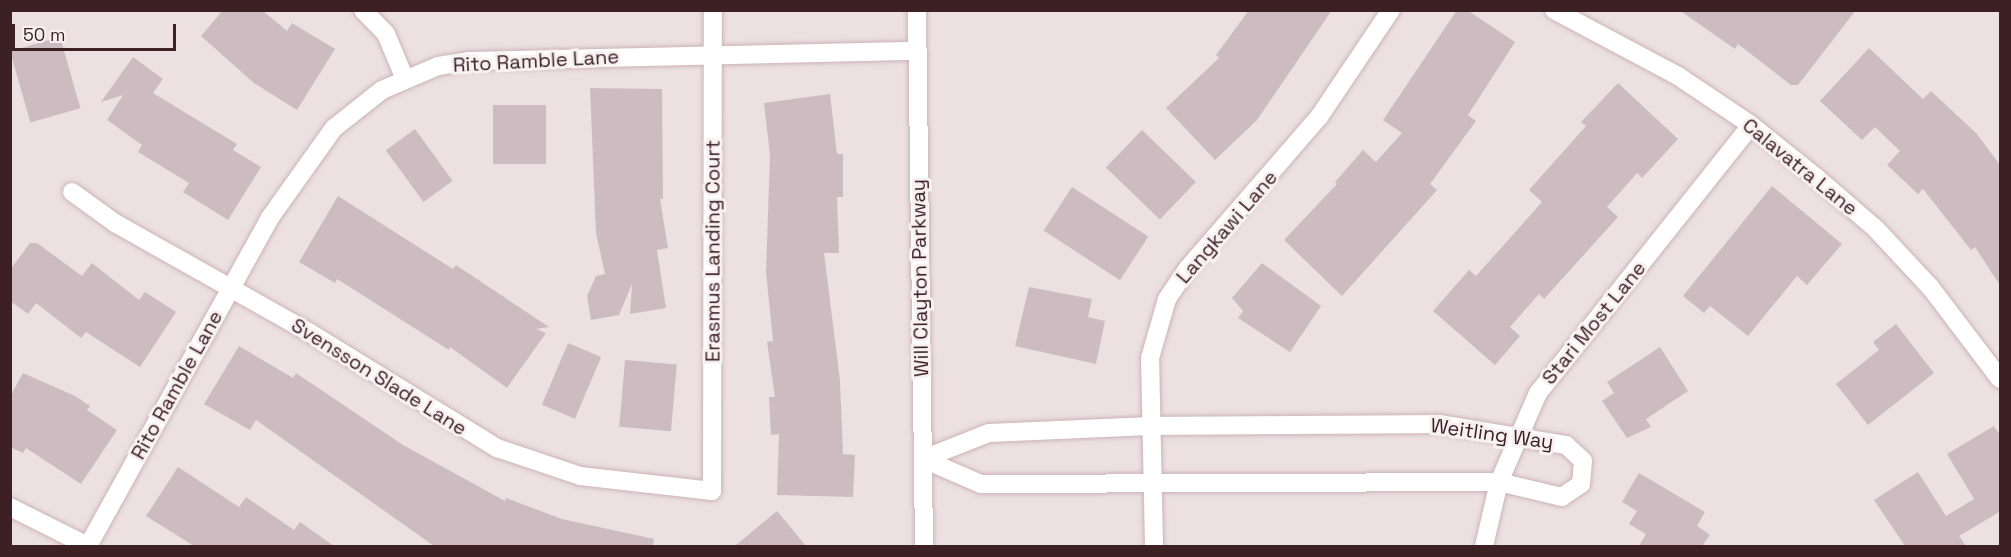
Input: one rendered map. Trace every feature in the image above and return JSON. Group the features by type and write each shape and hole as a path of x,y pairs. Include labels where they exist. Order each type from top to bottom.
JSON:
{"street":[{"path":"363,10 386,34 405,79"},
{"name":"Erasmus Landing Court","path":"712,491 713,10"},
{"name":"Will Clayton Parkway","path":"917,10 924,546"},
{"name":"Langkawi Lane","path":"1154,546 1150,358 1167,299 1188,268 1319,117 1391,10"},
{"name":"Calavatra Lane","path":"1554,10 1678,76 1751,125 1876,229 1931,288 2001,379"},
{"name":"Rito Ramble Lane","path":"88,546 230,288 284,196 334,128 382,90 438,66 469,61 918,51"},
{"name":"Stari Most Lane","path":"1484,546 1499,482 1517,436 1538,393 1751,125"},
{"name":"Svensson Slade Lane","path":"72,192 114,223 230,288 498,448 580,476 712,491"},
{"name":"Weitling Way","path":"1439,424 1566,445 1576,451 1583,461 1581,484 1562,497 1499,482 981,484 923,459 989,433 1150,426 1439,424"},
{"path":"10,507 88,546"}],"building":[{"path":"223,10 262,10 287,31 292,23 335,49 297,110 254,83 201,36"},
{"path":"1249,10 1332,10 1257,120 1215,160 1166,108 1219,58 1216,55"},
{"path":"1457,10 1467,10 1515,42 1468,115 1476,121 1430,184 1437,190 1342,296 1284,240 1337,184 1335,182 1363,150 1376,162 1402,133 1383,120"},
{"path":"1679,10 1856,10 1798,85 1791,85 1738,44 1735,49"},
{"path":"60,37 80,108 30,122 10,51"},
{"path":"1869,48 1923,99 1931,91 1976,133 2001,166 2001,287 1975,247 1971,250 1923,189 1918,194 1887,165 1900,151 1875,127 1862,140 1820,101"},
{"path":"133,57 163,79 153,93 237,144 233,150 261,167 228,220 183,192 189,183 138,152 142,145 107,120 123,95 101,102"},
{"path":"1618,83 1678,139 1642,178 1637,173 1607,207 1618,217 1544,299 1539,294 1510,327 1520,336 1495,365 1433,311 1469,270 1476,276 1542,202 1529,190 1586,126 1581,122"},
{"path":"590,88 662,89 663,199 660,199 668,248 657,250 666,308 630,314 632,284 619,315 591,320 587,296 596,276 605,274 596,233"},
{"path":"830,94 837,154 843,154 843,197 837,197 839,253 824,253 840,381 843,454 855,455 853,497 777,495 779,434 771,435 769,397 775,397 767,342 773,341 766,272 770,155 764,103"},
{"path":"493,105 546,105 546,164 493,164"},
{"path":"415,129 453,181 423,202 386,150"},
{"path":"1142,130 1196,182 1160,220 1106,167"},
{"path":"1772,186 1842,244 1807,285 1797,276 1748,336 1710,306 1704,313 1683,296"},
{"path":"1072,187 1148,237 1120,280 1044,231"},
{"path":"338,196 453,269 456,265 549,327 536,329 546,333 507,388 450,347 449,350 337,279 335,283 299,262"},
{"path":"30,243 37,243 82,276 92,263 139,300 145,292 176,312 140,367 86,332 81,338 36,303 28,314 10,301 10,270"},
{"path":"1262,263 1321,306 1290,352 1238,318 1243,311 1232,298"},
{"path":"1029,287 1092,299 1088,317 1105,321 1096,364 1015,346"},
{"path":"1896,324 1934,373 1868,425 1836,384 1879,350 1873,342"},
{"path":"568,343 601,357 575,419 542,405"},
{"path":"239,346 293,378 296,373 403,445 505,501 506,498 562,519 654,539 653,546 434,546 256,420 250,430 204,404"},
{"path":"1660,347 1688,391 1646,419 1651,427 1627,438 1602,401 1614,393 1607,382"},
{"path":"625,360 677,365 671,431 619,427"},
{"path":"23,373 75,396 90,406 87,410 117,430 81,484 26,448 23,453 10,447 10,397"},
{"path":"1994,426 2001,437 2001,511 1959,536 1966,546 1905,546 1874,500 1918,472 1946,516 1974,499 1947,454"},
{"path":"178,467 239,507 246,497 294,530 300,522 334,546 194,546 146,516"},
{"path":"1639,473 1705,512 1697,526 1710,535 1702,546 1639,546 1646,534 1629,524 1637,511 1622,502"},
{"path":"777,511 806,546 735,546"}]}
